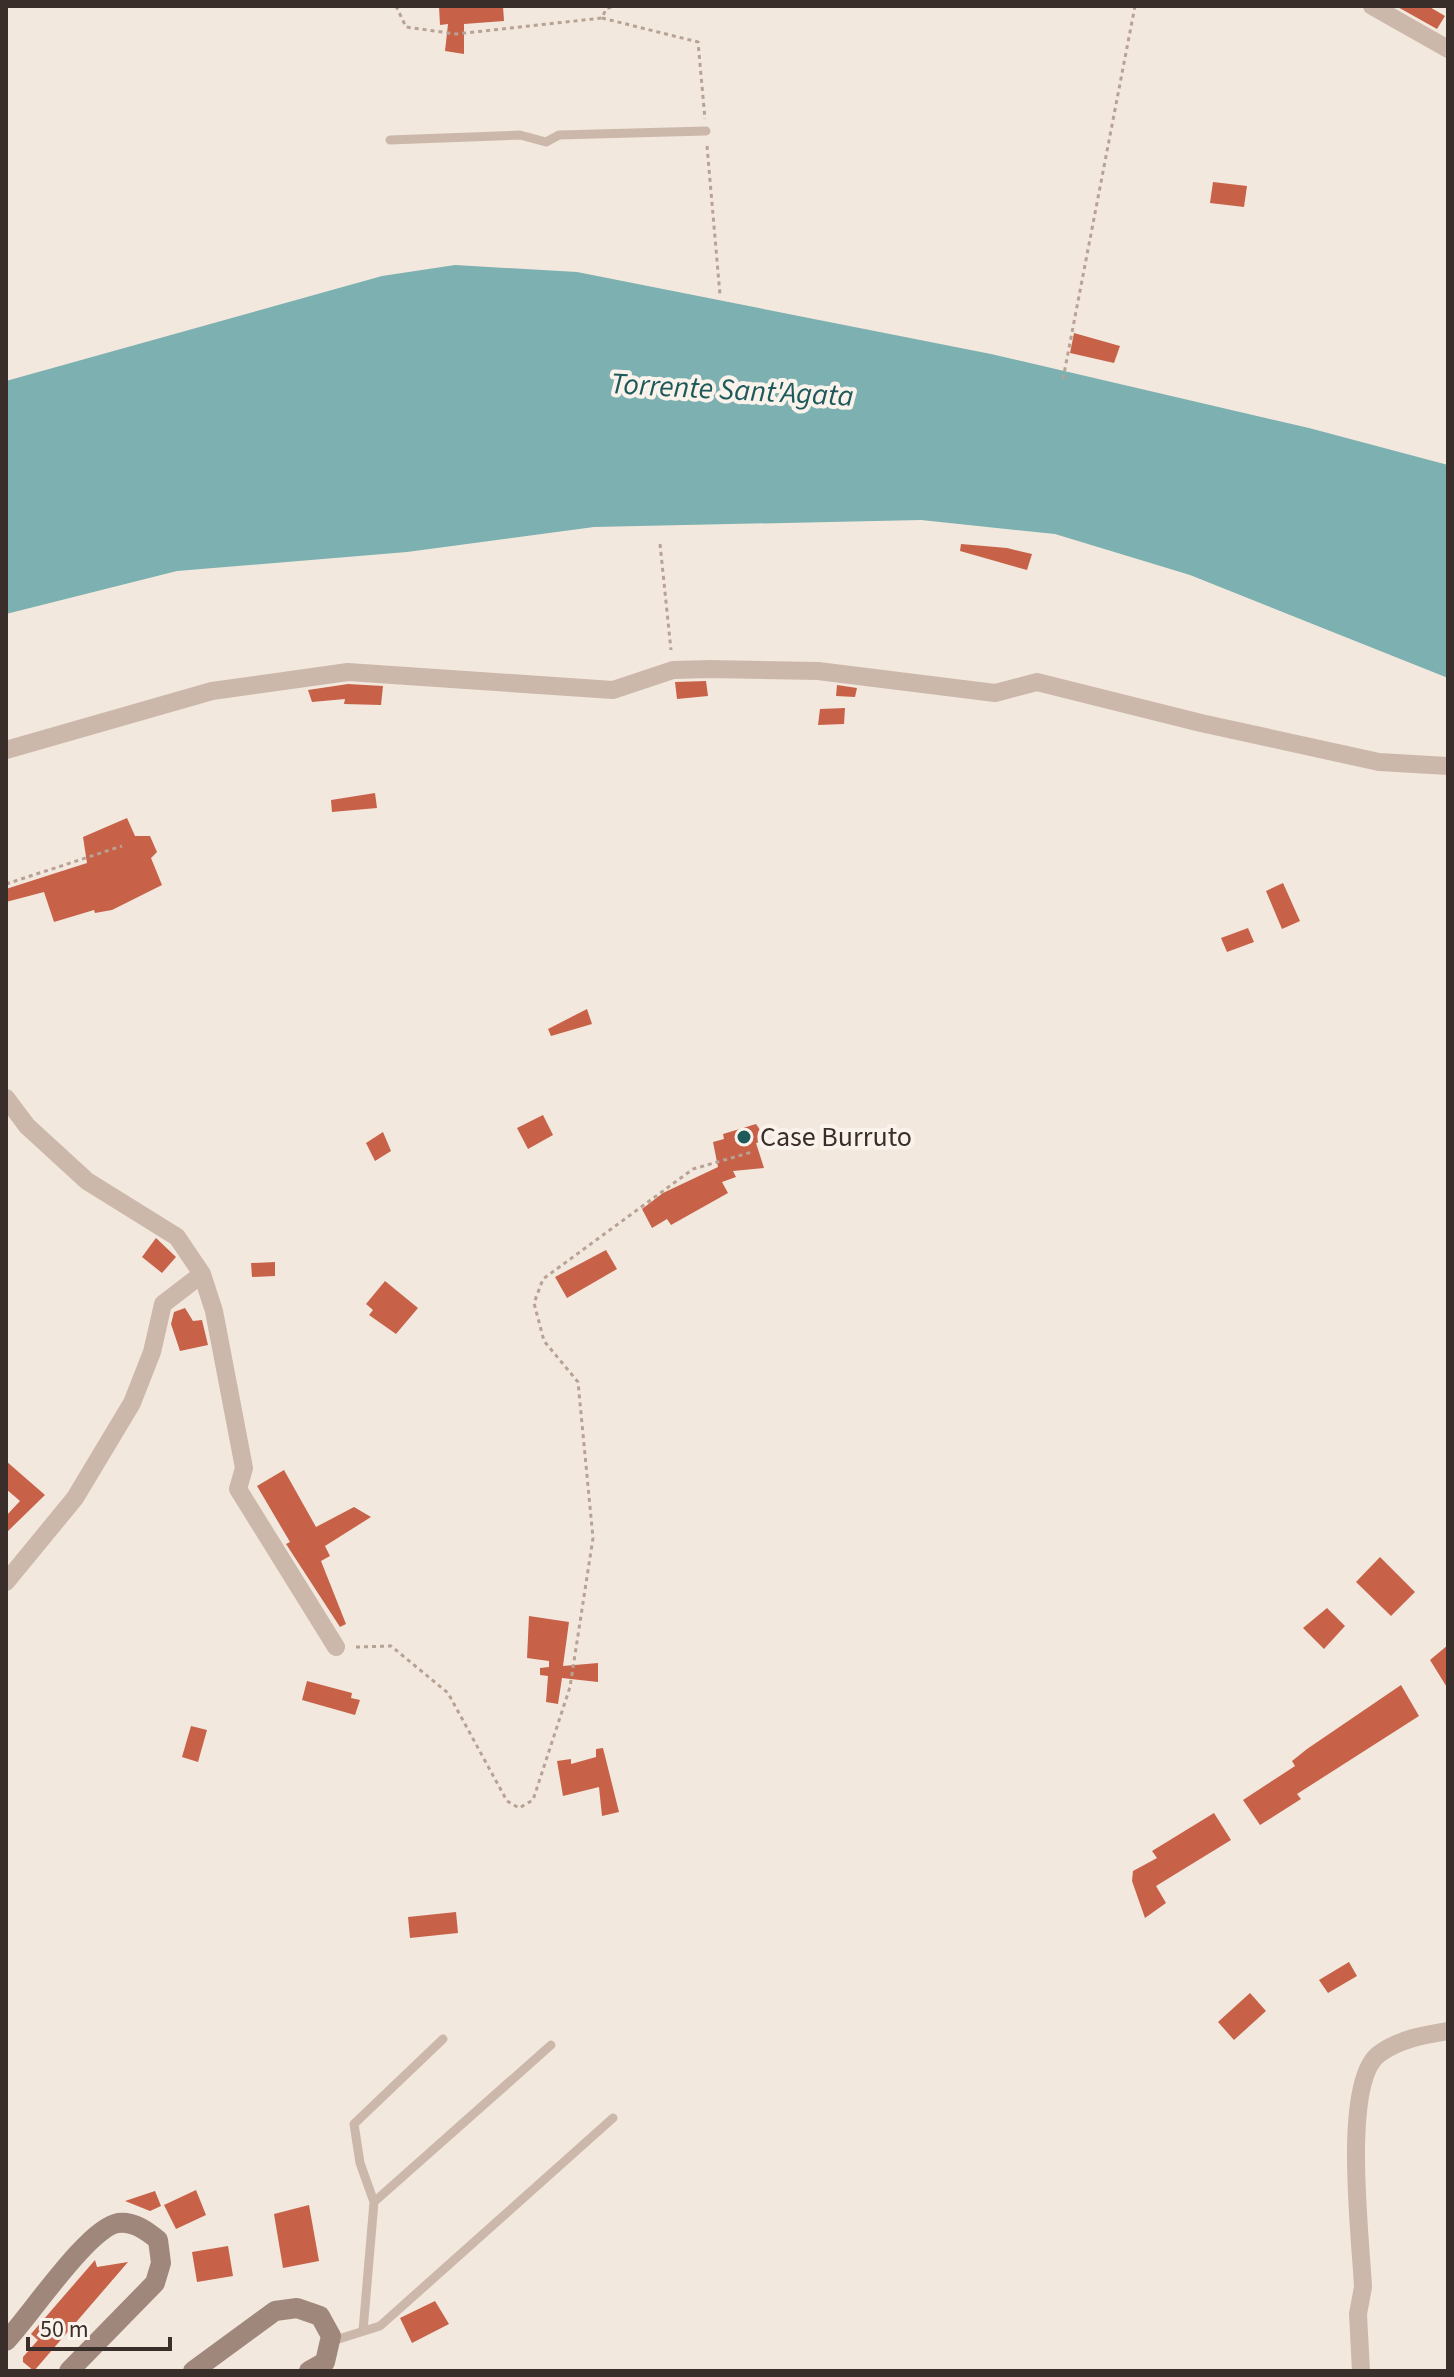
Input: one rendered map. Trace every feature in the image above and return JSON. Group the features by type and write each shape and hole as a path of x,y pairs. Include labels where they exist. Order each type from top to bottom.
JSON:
{"street":[{"path":"1372,6 1448,49"},
{"path":"6,750 212,691 348,672 613,690 673,670 818,671 995,693 1037,682 1201,723 1379,762 1448,766"},
{"path":"6,1098 27,1126 87,1181 177,1237 202,1274 214,1311 244,1468 238,1489 336,1647"},
{"path":"6,1582 75,1498 132,1403 152,1352 163,1304 202,1274"},
{"path":"1361,2371 1358,2314 1363,2287 1355,2116 1362,2078 1377,2055 1409,2039 1448,2031"},
{"path":"6,2341 96,2234 118,2223 140,2226 158,2240 161,2263 155,2283 69,2371"},
{"path":"193,2371 275,2311 297,2308 320,2316 331,2336 325,2362 309,2371"}],"lane":[{"path":"390,140 520,135 546,142 559,135 706,131"},
{"path":"363,2331 374,2202 360,2163 354,2124 443,2039"},
{"path":"374,2202 551,2045"},
{"path":"329,2342 380,2326 613,2118"}],"path":[{"path":"396,6 406,27 456,34 602,18 606,9 613,6"},
{"path":"1063,379 1135,6"},
{"path":"660,544 673,670"},
{"path":"6,884 122,846"},
{"path":"336,1647 391,1646 448,1693 507,1801 519,1808 533,1800 570,1687 593,1538 578,1382 544,1341 534,1303 543,1279 693,1169 752,1152"}],"water":[{"name":"Torrente Sant'Agata","path":"455,265 577,272 991,354 1309,428 1448,465 1448,678 1190,575 1055,534 921,520 594,527 407,552 177,571 6,614 6,381 382,276"}],"building":[{"path":"439,6 503,6 504,21 464,24 464,54 445,51 448,24 440,25"},
{"path":"1396,6 1428,6 1445,16 1437,29"},
{"path":"1213,182 1247,186 1244,207 1210,203"},
{"path":"1074,333 1120,346 1114,363 1070,353"},
{"path":"961,544 1007,548 1032,554 1027,570 960,551"},
{"path":"706,681 708,696 677,699 675,682"},
{"path":"348,684 383,686 381,705 344,704 345,699 312,702 308,690"},
{"path":"837,685 857,688 855,697 836,696"},
{"path":"845,708 844,724 818,725 820,709"},
{"path":"375,793 377,808 332,812 331,800"},
{"path":"127,818 135,836 150,836 157,852 151,858 162,885 112,910 95,913 94,910 54,922 44,892 6,902 6,889 87,863 83,837"},
{"path":"1283,883 1300,921 1282,929 1266,891"},
{"path":"1248,928 1254,942 1227,952 1221,938"},
{"path":"587,1009 592,1024 551,1036 548,1029"},
{"path":"543,1115 553,1135 528,1149 517,1128"},
{"path":"756,1124 767,1140 756,1143 764,1168 733,1171 736,1177 722,1182 728,1193 671,1225 667,1219 652,1228 642,1209 663,1193 718,1167 713,1142 724,1139 723,1134"},
{"path":"383,1132 391,1151 375,1161 366,1143"},
{"path":"156,1238 176,1257 162,1273 142,1257"},
{"path":"606,1250 617,1269 567,1298 555,1277"},
{"path":"275,1262 275,1276 252,1277 251,1263"},
{"path":"385,1281 418,1308 396,1334 369,1315 373,1310 366,1304"},
{"path":"185,1308 193,1321 202,1320 208,1345 180,1351 171,1324 174,1312"},
{"path":"6,1461 45,1495 6,1533 6,1516 20,1501 6,1489"},
{"path":"284,1470 316,1527 354,1507 371,1517 325,1546 330,1556 321,1561 346,1624 340,1627 286,1544 290,1542 257,1486"},
{"path":"1380,1557 1415,1592 1391,1616 1356,1582"},
{"path":"1327,1608 1345,1626 1324,1649 1303,1628"},
{"path":"529,1616 569,1622 563,1666 598,1663 598,1682 562,1678 558,1704 546,1702 548,1676 540,1675 540,1668 549,1667 549,1661 527,1658"},
{"path":"1448,1645 1448,1689 1430,1660"},
{"path":"307,1681 352,1693 351,1698 360,1700 355,1715 302,1700"},
{"path":"1401,1685 1419,1716 1297,1794 1301,1799 1260,1825 1243,1800 1295,1766 1292,1761 1307,1749"},
{"path":"191,1726 207,1730 198,1762 182,1757"},
{"path":"603,1748 619,1812 602,1816 599,1787 563,1796 557,1761 571,1759 571,1764 596,1757 596,1749"},
{"path":"1214,1813 1231,1840 1156,1886 1166,1903 1145,1918 1132,1881 1133,1871 1157,1858 1152,1851"},
{"path":"456,1912 458,1933 410,1938 408,1917"},
{"path":"1349,1962 1357,1976 1328,1993 1319,1980"},
{"path":"1250,1993 1266,2011 1234,2040 1218,2022"},
{"path":"196,2190 206,2215 176,2229 164,2205"},
{"path":"155,2191 161,2206 150,2211 125,2201"},
{"path":"309,2205 319,2261 283,2268 274,2214"},
{"path":"228,2246 233,2276 197,2282 192,2252"},
{"path":"95,2260 97,2267 128,2262 34,2371 23,2362 23,2357 38,2340 31,2334"},
{"path":"435,2301 449,2324 412,2343 400,2318"}],"place":[{"name":"Case Burruto","path":"744,1137"}]}
